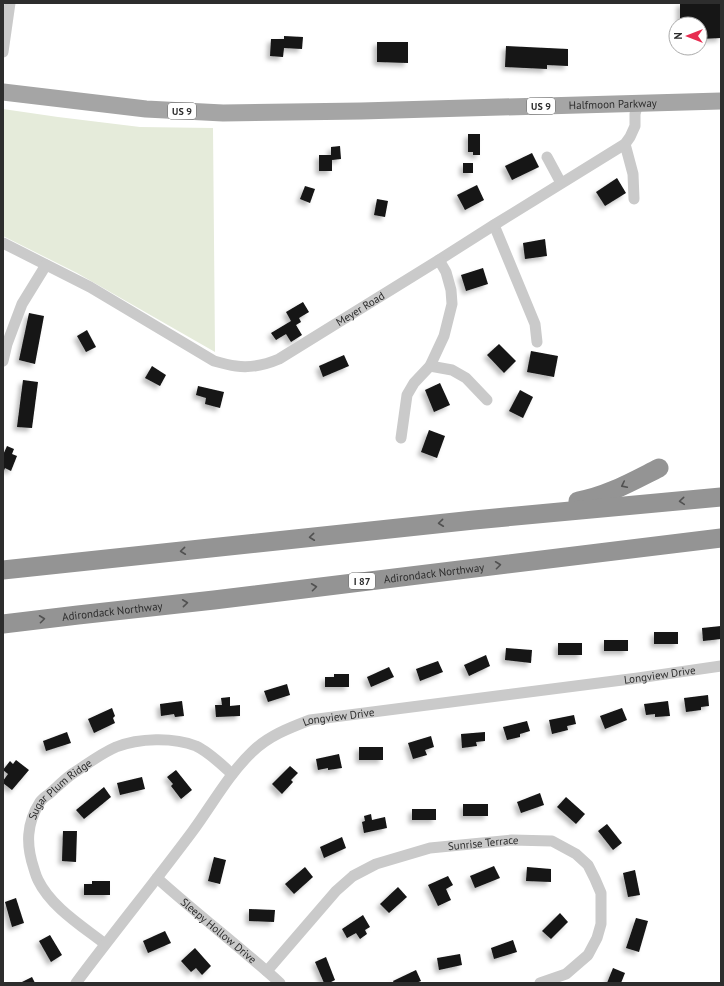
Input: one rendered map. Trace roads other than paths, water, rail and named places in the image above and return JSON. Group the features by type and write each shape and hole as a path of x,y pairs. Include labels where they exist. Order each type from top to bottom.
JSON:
{"highway":[{"path":"474,520 589,499 608,493 659,468"},
{"path":"3,570 474,520 721,497"},
{"name":"Adirondack Northway","path":"3,624 721,538"}],"main road":[{"name":"Halfmoon Parkway","path":"3,92 146,109 223,113 362,111 721,101"}],"street":[{"path":"3,52 10,3"},
{"name":"Meyer Road","path":"3,243 90,287 214,361 245,367 267,364 279,359 625,144 635,126 635,114 638,103"},
{"path":"625,144 632,174 634,199"},
{"path":"547,157 561,183"},
{"path":"494,225 535,324 537,342"},
{"path":"401,438 407,395 414,383 430,366 444,336 452,304 451,290 446,272 439,260"},
{"path":"3,361 7,344 22,304 46,265"},
{"path":"430,366 452,370 466,378 487,400"},
{"name":"Longview Drive","path":"76,983 193,830 232,774 252,751 267,739 289,728 310,720 721,666"},
{"name":"Sugar Plum Ridge","path":"105,944 48,897 38,880 30,857 28,838 31,821 41,801 61,782 102,754 133,742 169,740 196,746 205,751 232,774"},
{"name":"Sunrise Terrace","path":"267,971 336,891 353,876 376,864 430,848 512,840 552,841 576,854 588,866 601,893 601,924 597,938 588,954 566,974 540,983"},
{"name":"Sleepy Hollow Drive","path":"156,878 280,983"}]}
